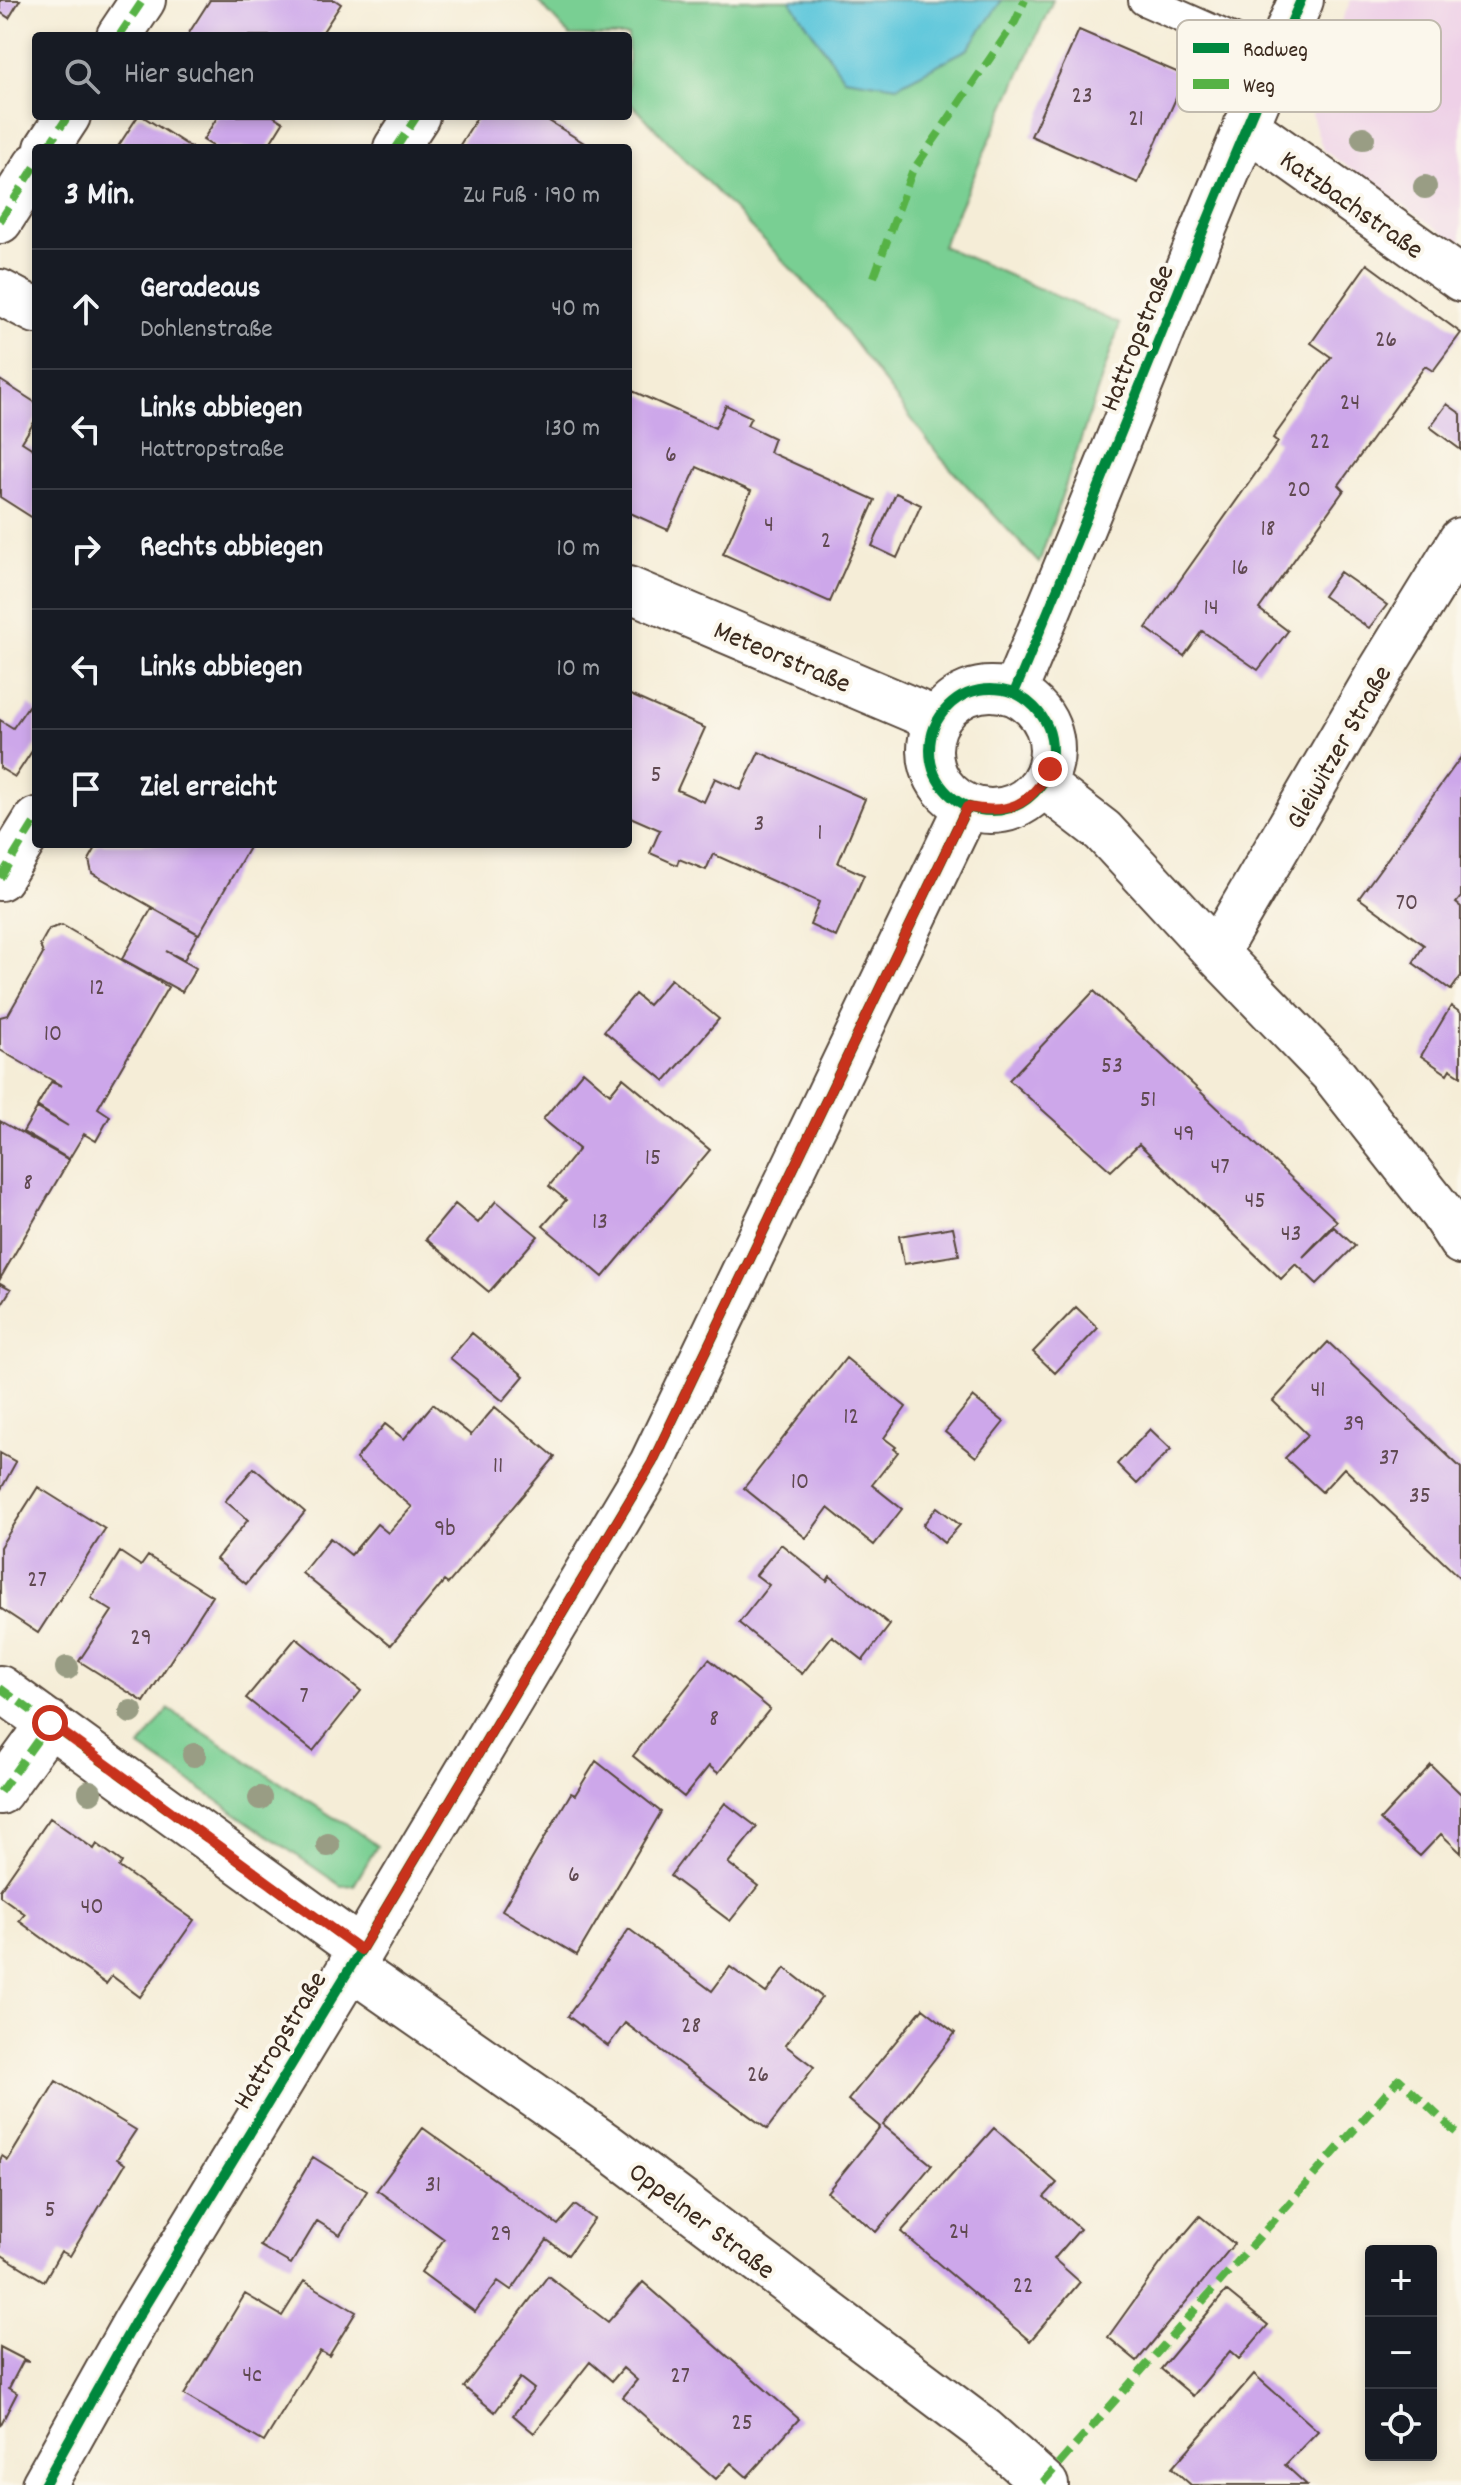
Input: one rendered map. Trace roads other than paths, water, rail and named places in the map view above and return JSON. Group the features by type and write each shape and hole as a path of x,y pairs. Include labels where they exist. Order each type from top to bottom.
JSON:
{"street":[{"path":"122,32 143,0"},
{"name":"Hattropstraße","path":"1292,20 1301,0"},
{"name":"Hattropstraße","path":"1014,693 1095,502 1252,112"},
{"path":"50,144 65,120"},
{"path":"399,144 414,120"},
{"name":"Katzbachstraße","path":"1246,126 1461,279"},
{"path":"0,221 32,171"},
{"path":"0,292 32,309"},
{"name":"Gleiwitzer Straße","path":"1216,953 1379,673 1461,540"},
{"name":"Meteorstraße","path":"632,591 937,720"},
{"path":"996,689 1014,693 1029,702 1042,716 1050,732 1050,769 1042,784 1027,800 1008,809 987,811 967,807 950,796 937,780 930,760 931,740 937,720 962,696 979,690 996,689"},
{"path":"1042,784 1103,831 1332,1073 1455,1216"},
{"name":"Hattropstraße","path":"44,2485 135,2322 652,1463 967,807"},
{"path":"0,878 32,826"},
{"name":"Oppelner Straße","path":"0,1688 984,2430 1046,2485"},
{"path":"0,1792 50,1723"}],"lane":[{"path":"1144,0 1189,20"}],"water":[{"path":"790,0 1002,0 968,49 897,86 844,78"}]}
